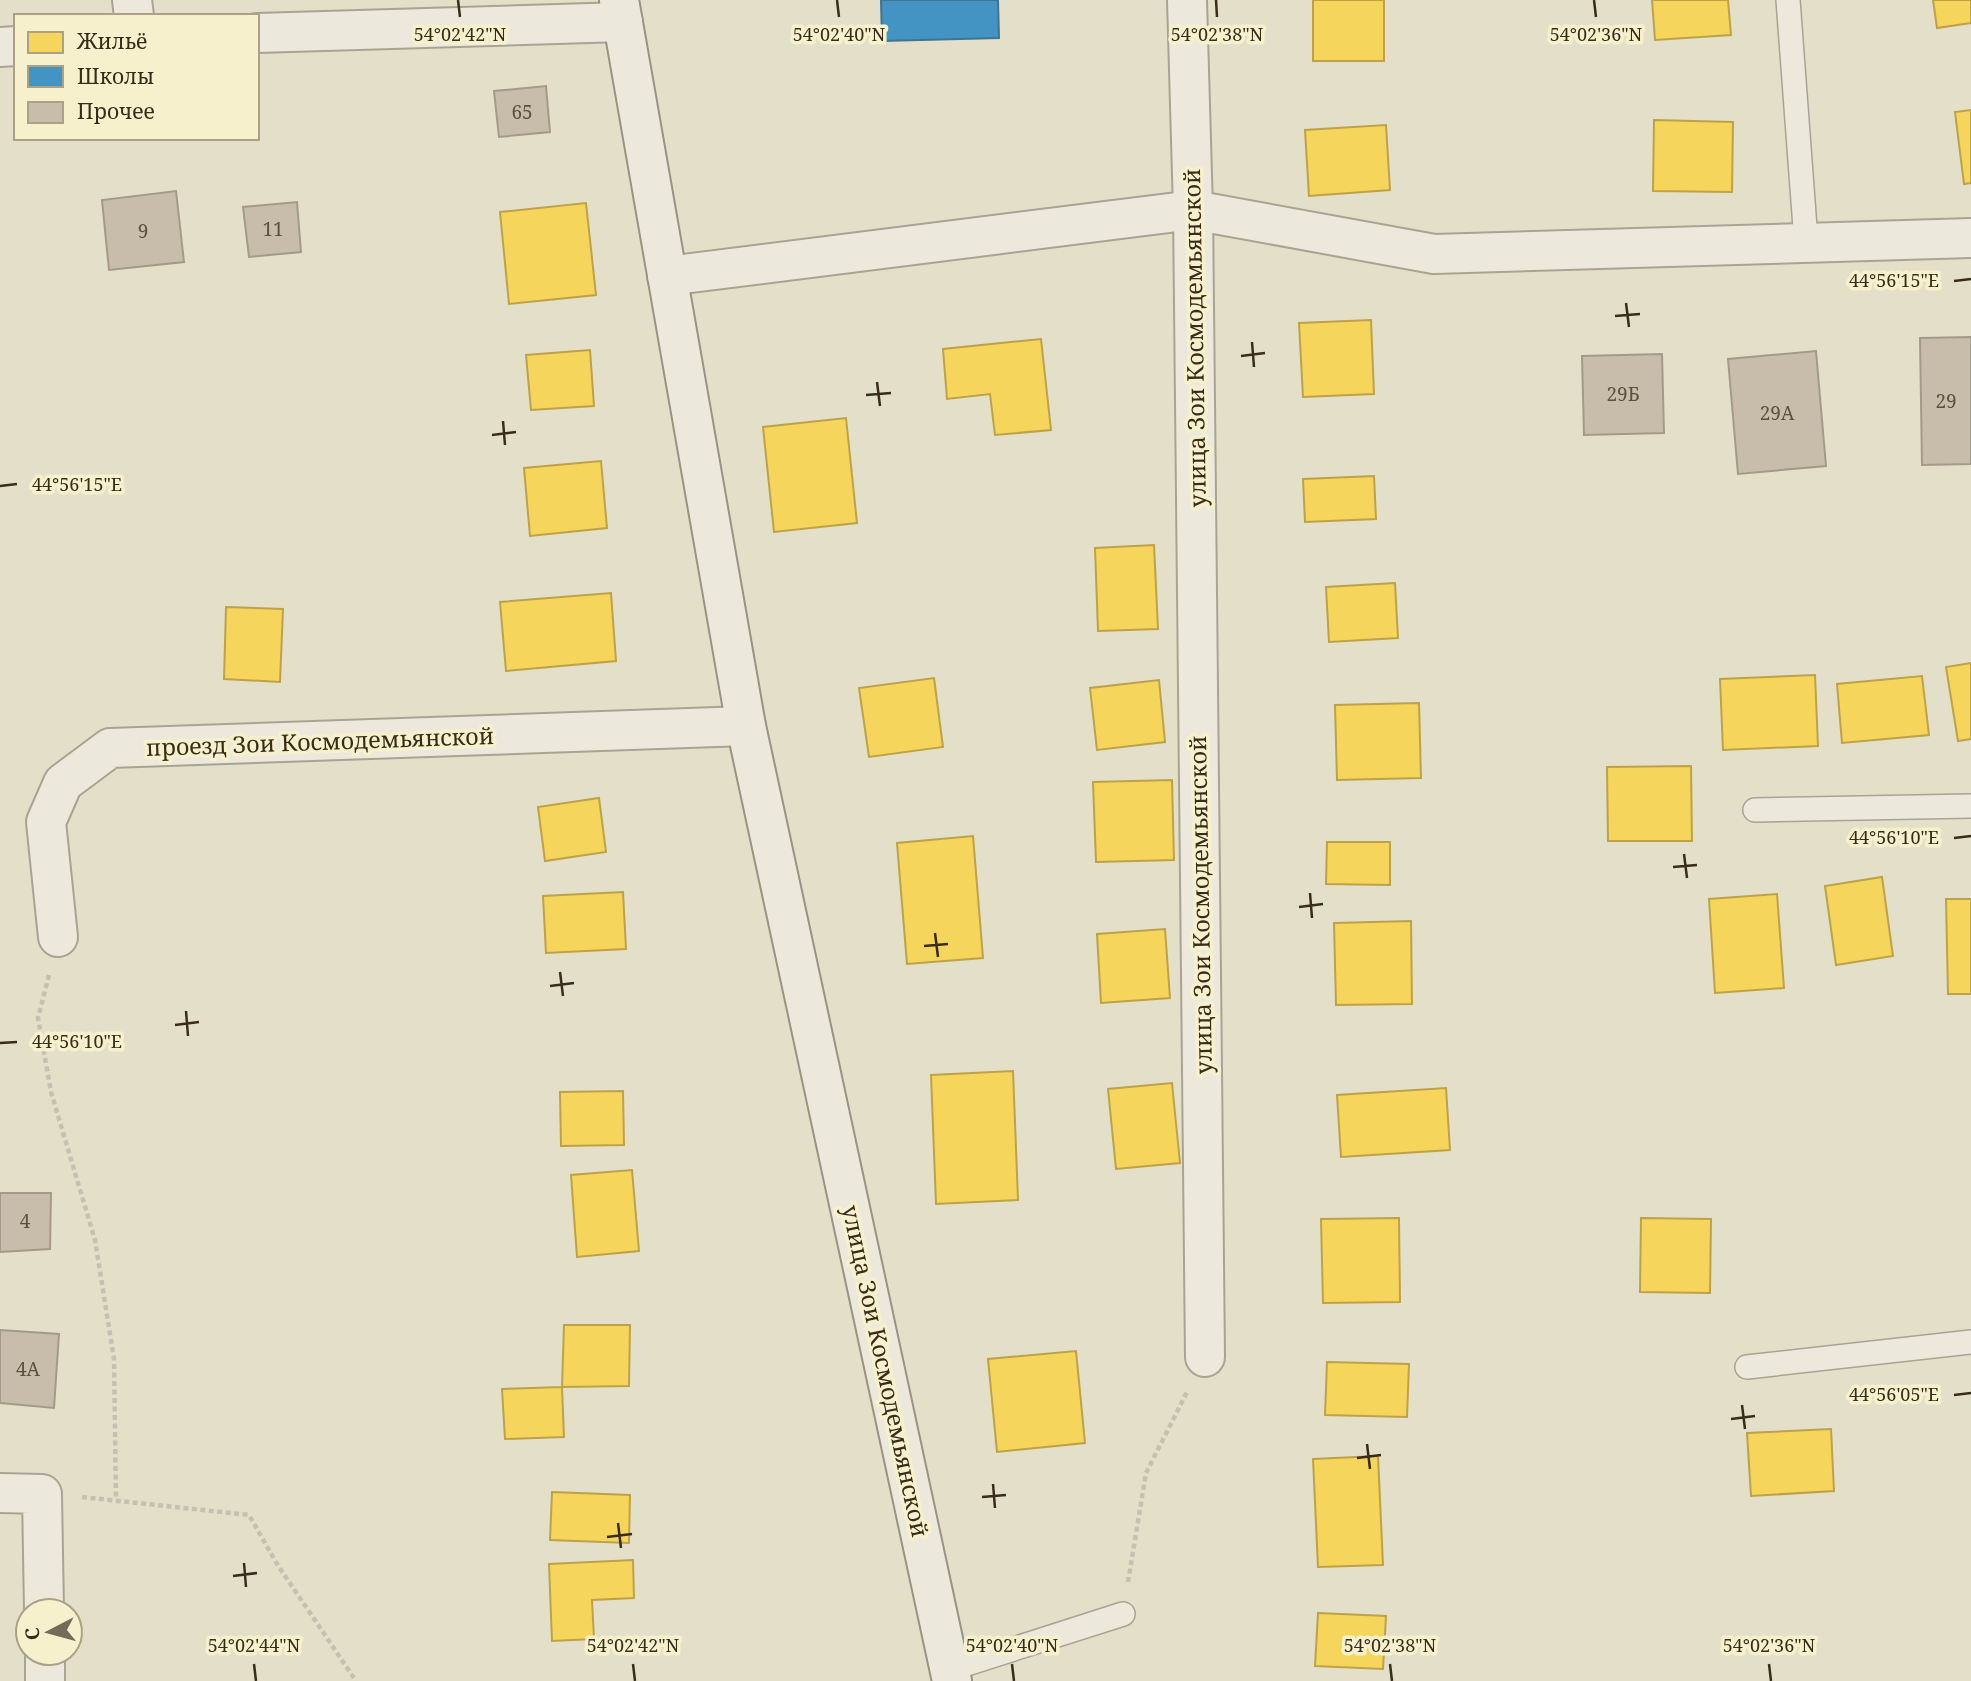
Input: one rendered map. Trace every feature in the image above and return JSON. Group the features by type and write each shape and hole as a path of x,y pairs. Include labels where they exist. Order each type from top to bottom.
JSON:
{"street":[{"name":"улица Зои Космодемьянской","path":"1187,0 1193,211 1205,1357"},
{"name":"улица Зои Космодемьянской","path":"621,11 746,726 951,1675"},
{"path":"259,33 621,11"},
{"path":"667,276 1193,211 1434,254 1971,238"},
{"name":"проезд Зои Космодемьянской","path":"58,937 46,822 63,783 110,748 746,726"},
{"path":"0,1493 42,1494 44,1597"}],"lane":[{"path":"1788,0 1806,241"},
{"path":"1755,810 1971,806"},
{"path":"1747,1367 1971,1342"},
{"name":"улица Зои Космодемьянской","path":"951,1675 1123,1614"}],"path":[{"path":"58,937 38,1018 51,1092 95,1240 114,1359 116,1499"},
{"path":"1123,1614 1146,1473 1205,1357"},
{"path":"42,1494 116,1499 249,1515 277,1564 356,1681"}],"building: Жильё":[{"path":"1313,0 1384,0 1384,61 1313,61"},
{"path":"1652,0 1728,0 1731,35 1655,40"},
{"path":"1933,0 1971,0 1971,23 1937,28"},
{"path":"1971,110 1971,183 1964,184 1955,112"},
{"path":"1654,120 1733,122 1732,192 1653,191"},
{"path":"1386,125 1390,190 1309,196 1305,130"},
{"path":"586,203 596,295 509,304 500,212"},
{"path":"1371,320 1374,394 1303,397 1299,323"},
{"path":"1041,339 1051,430 995,435 990,394 947,399 943,349"},
{"path":"590,350 594,406 531,410 526,355"},
{"path":"846,418 857,523 774,532 763,427"},
{"path":"601,461 607,528 530,536 524,468"},
{"path":"1374,476 1376,519 1305,522 1303,479"},
{"path":"1154,545 1158,629 1098,631 1095,548"},
{"path":"1395,583 1398,638 1329,642 1326,587"},
{"path":"611,593 616,661 506,671 500,602"},
{"path":"226,607 283,609 280,682 224,679"},
{"path":"1971,663 1971,739 1958,741 1946,667"},
{"path":"1815,675 1818,746 1723,750 1720,679"},
{"path":"1922,676 1929,735 1842,743 1837,684"},
{"path":"934,678 943,747 869,757 859,688"},
{"path":"1159,680 1165,742 1097,750 1090,688"},
{"path":"1419,703 1421,778 1337,780 1335,705"},
{"path":"1691,766 1692,841 1608,841 1607,767"},
{"path":"1172,780 1174,860 1096,862 1093,782"},
{"path":"599,798 606,852 545,861 538,807"},
{"path":"973,836 983,958 907,964 897,843"},
{"path":"1327,842 1390,842 1390,885 1326,884"},
{"path":"1882,877 1893,956 1836,965 1825,886"},
{"path":"623,892 626,949 546,953 543,896"},
{"path":"1777,894 1784,988 1715,993 1709,899"},
{"path":"1946,899 1971,899 1971,994 1948,994"},
{"path":"1411,921 1412,1004 1336,1005 1334,923"},
{"path":"1165,929 1170,998 1101,1003 1097,934"},
{"path":"1013,1071 1018,1200 936,1204 931,1075"},
{"path":"1172,1083 1180,1163 1116,1169 1108,1089"},
{"path":"1446,1088 1450,1150 1341,1157 1337,1095"},
{"path":"623,1091 624,1145 561,1146 560,1092"},
{"path":"632,1170 639,1251 577,1257 571,1175"},
{"path":"1399,1218 1400,1302 1323,1303 1321,1219"},
{"path":"1641,1218 1711,1219 1710,1293 1640,1292"},
{"path":"564,1325 630,1325 629,1386 562,1387"},
{"path":"1076,1351 1085,1443 997,1452 988,1359"},
{"path":"1327,1362 1409,1364 1407,1417 1325,1415"},
{"path":"562,1387 564,1437 505,1439 502,1389"},
{"path":"1831,1429 1834,1491 1751,1496 1747,1433"},
{"path":"1378,1456 1383,1565 1318,1567 1313,1459"},
{"path":"552,1492 630,1495 629,1543 550,1540"},
{"path":"633,1560 634,1598 592,1600 594,1639 552,1641 549,1564"},
{"path":"1318,1613 1386,1616 1383,1669 1315,1666"}],"building: Школы":[{"path":"881,0 998,0 999,38 882,41"}],"building: Прочее":[{"path":"546,86 550,132 499,137 494,91"},
{"path":"176,191 184,262 109,270 102,200"},
{"path":"297,202 301,252 249,257 243,207"},
{"path":"1971,337 1971,464 1922,465 1920,338"},
{"path":"1816,351 1826,466 1738,474 1728,359"},
{"path":"1662,354 1664,433 1584,435 1582,356"},
{"path":"0,1193 51,1193 50,1249 0,1252"},
{"path":"0,1330 59,1334 54,1408 0,1403"}]}
